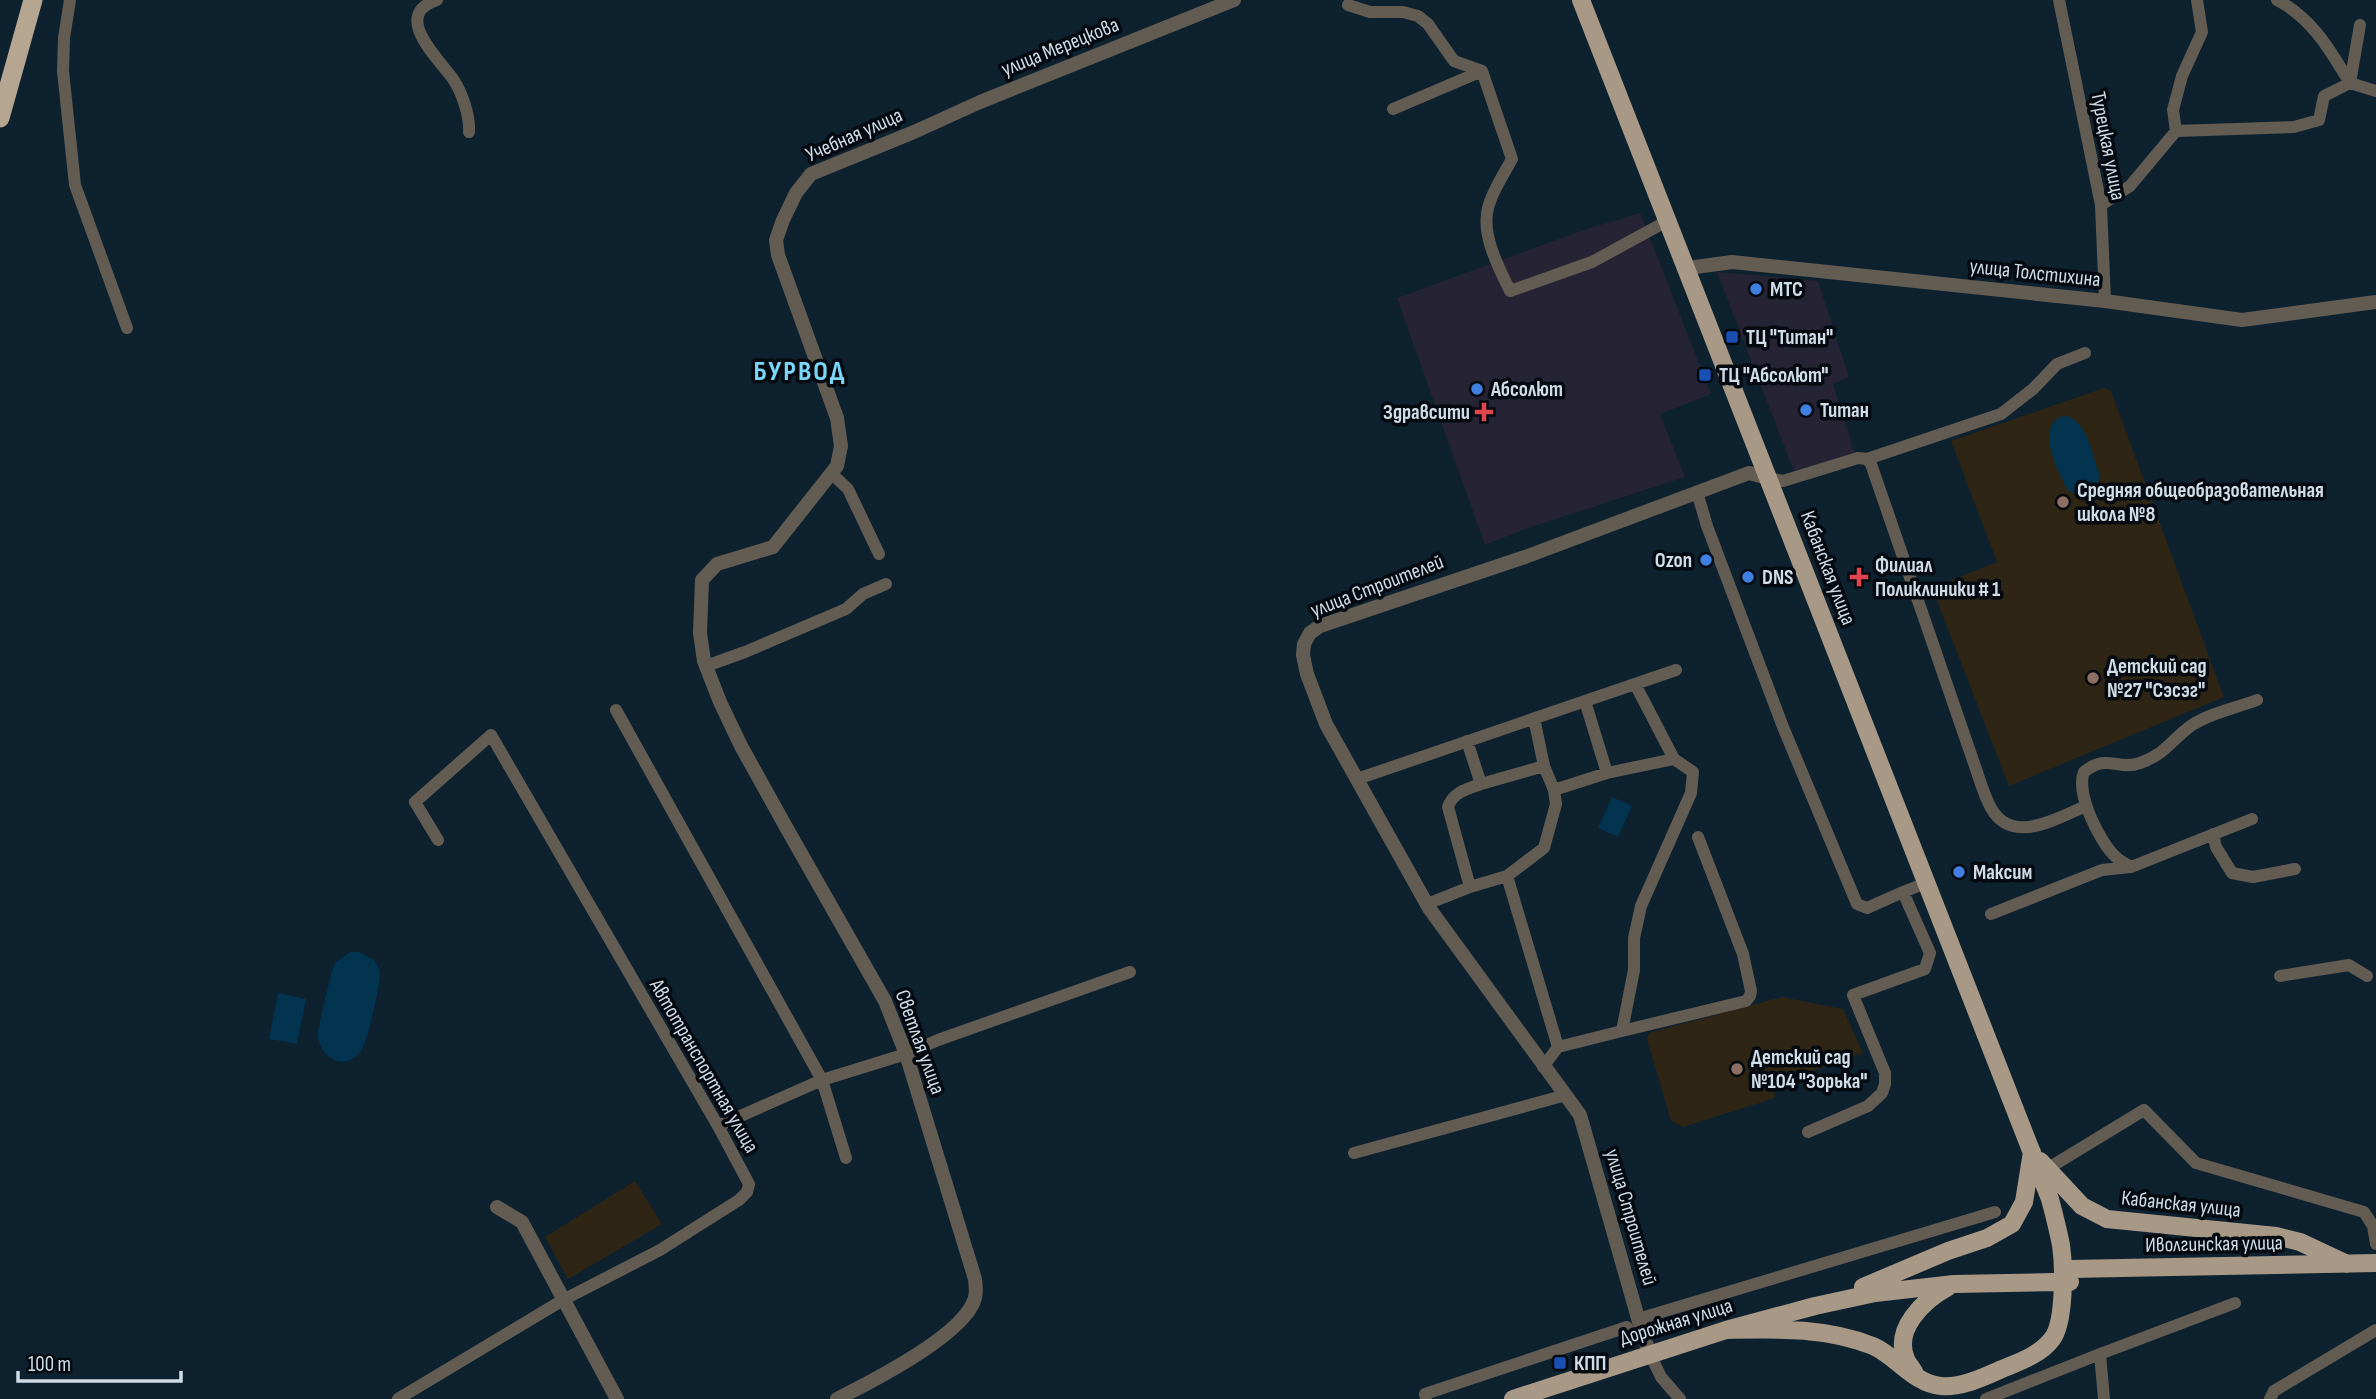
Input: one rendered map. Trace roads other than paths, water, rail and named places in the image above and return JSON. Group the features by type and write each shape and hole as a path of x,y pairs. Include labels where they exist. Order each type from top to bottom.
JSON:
{"highway":[{"path":"0,118 33,0"}],"main road":[{"name":"Кабанская улица","path":"1581,0 2050,1199 2061,1248 2061,1304 2057,1331 2044,1347 2029,1357 1980,1379 1942,1387 1917,1377"},
{"name":"Кабанская улица","path":"2032,1152 2082,1206 2107,1219 2276,1236 2300,1242 2347,1269"},
{"path":"1863,1287 1948,1251 1987,1238 2012,1224 2024,1202 2032,1152"},
{"name":"Иволгинская улица","path":"2062,1276 2347,1269 2376,1263"},
{"name":"Иволгинская улица","path":"2347,1269 2376,1274"},
{"name":"Дорожная улица","path":"1815,1306 1863,1287 1936,1275 2062,1276"},
{"name":"Дорожная улица","path":"1513,1399 1726,1330 1815,1306 1875,1293 2062,1276"},
{"path":"1917,1377 1905,1358 1904,1345 1908,1326 1919,1308 1932,1295 1954,1284"},
{"path":"1726,1330 1782,1329 1832,1334 1875,1347 1917,1377"}],"street":[{"path":"70,0 64,38 63,71 75,185 127,328"},
{"path":"437,0 420,8 417,16 419,26 428,48 458,88 469,132"},
{"name":"улица Мерецкова","path":"980,102 1234,0"},
{"name":"Турецкая улица","path":"2059,0 2101,205 2105,301"},
{"path":"2101,205 2130,186 2176,131 2173,110 2182,76 2202,32 2197,0"},
{"path":"2277,0 2306,20 2324,41 2350,83 2376,92"},
{"path":"1348,5 1370,12 1402,12 1418,16 1429,24 1454,61 1482,71"},
{"path":"2350,83 2360,25"},
{"path":"1482,71 1512,159 1489,206 1487,216 1490,241 1510,291 1592,262 1669,220"},
{"path":"1393,108 1482,71"},
{"path":"2176,131 2294,127 2310,124 2319,120 2324,96 2350,83"},
{"name":"Учебная улица","path":"705,663 699,620 702,580 717,564 773,547 837,466 841,446 837,418 778,255 776,240 796,193 811,174 980,102"},
{"name":"улица Толстихина","path":"1688,268 1732,262 2105,301 2242,320 2376,302"},
{"path":"1768,478 1783,481 1858,458 1867,459 2001,414 2057,364 2085,353"},
{"path":"1867,459 1992,810 2004,824 2015,828 2034,827 2086,806"},
{"path":"831,473 848,489 879,554"},
{"name":"улица Строителей","path":"1650,1354 1633,1323 1580,1115 1427,904 1326,724 1307,674 1304,644 1310,634 1320,626 1525,557 1749,473 1768,478"},
{"path":"1697,492 1707,526 1783,727 1857,905 1867,908 1926,883"},
{"path":"705,663 746,652 846,609 863,594 886,584"},
{"name":"Светлая улица","path":"705,663 741,746 885,1001 906,1054 975,1279 977,1292 972,1306 943,1337 837,1399"},
{"path":"1357,779 1676,670"},
{"path":"1622,1031 1634,970 1634,938 1641,906 1691,793 1693,772 1674,759 1635,684"},
{"path":"2131,867 2116,858 2104,843 2086,806 2081,778 2088,768 2106,761 2126,765 2139,764 2168,748 2192,725 2257,700"},
{"path":"1585,701 1607,773"},
{"path":"616,709 822,1080 846,1158"},
{"path":"1427,904 1507,876 1544,848 1556,804 1554,790 1544,766 1534,718"},
{"name":"Автотранспортная улица","path":"401,1398 563,1300 660,1250 739,1200 747,1192 749,1184 491,735 415,802 438,840"},
{"path":"1467,741 1481,784"},
{"path":"1554,790 1607,773 1674,759"},
{"path":"1471,887 1448,807 1451,799 1456,794 1481,784 1544,766"},
{"path":"1991,914 2102,870 2131,867 2252,819"},
{"path":"2213,834 2216,848 2232,873 2253,877 2295,869"},
{"path":"1543,1067 1558,1047 1746,1001 1751,996 1743,954 1698,837"},
{"path":"1507,876 1558,1047"},
{"path":"1808,1132 1868,1107 1882,1093 1885,1073 1853,995 1925,969 1930,953 1903,892"},
{"path":"2280,976 2349,965 2367,976"},
{"path":"718,1126 822,1080 906,1054 938,1040 1130,972"},
{"path":"1354,1153 1566,1095"},
{"path":"2047,1168 2144,1110 2196,1163 2364,1212 2372,1226 2376,1244"},
{"path":"497,1207 522,1222 617,1399"},
{"path":"1426,1399 1425,1394 1633,1323 1995,1212"},
{"path":"1986,1399 2235,1303"},
{"path":"2270,1399 2274,1391 2376,1330"},
{"path":"1650,1354 1661,1377 1680,1399"},
{"path":"2100,1354 2104,1399"}],"place":[{"name":"МТС","path":"1756,289"},
{"name":"ТЦ \"Титан\"","path":"1732,337"},
{"name":"ТЦ \"Абсолют\"","path":"1705,375"},
{"name":"Абсолют","path":"1477,389"},
{"name":"Титан","path":"1806,410"},
{"name":"Здравсити","path":"1484,412"},
{"name":"Средняя общеобразовательная школа №8","path":"2063,502"},
{"name":"Ozon","path":"1706,560"},
{"name":"DNS","path":"1748,577"},
{"name":"Филиал Поликлиники # 1","path":"1859,577"},
{"name":"Детский сад №27 \"Сэсэг\"","path":"2093,678"},
{"name":"Максим","path":"1959,872"},
{"name":"Детский сад №104 \"Зорька\"","path":"1737,1069"},
{"name":"КПП","path":"1560,1363"}],"district":[{"name":"БУРВОД","path":"800,371"}]}
